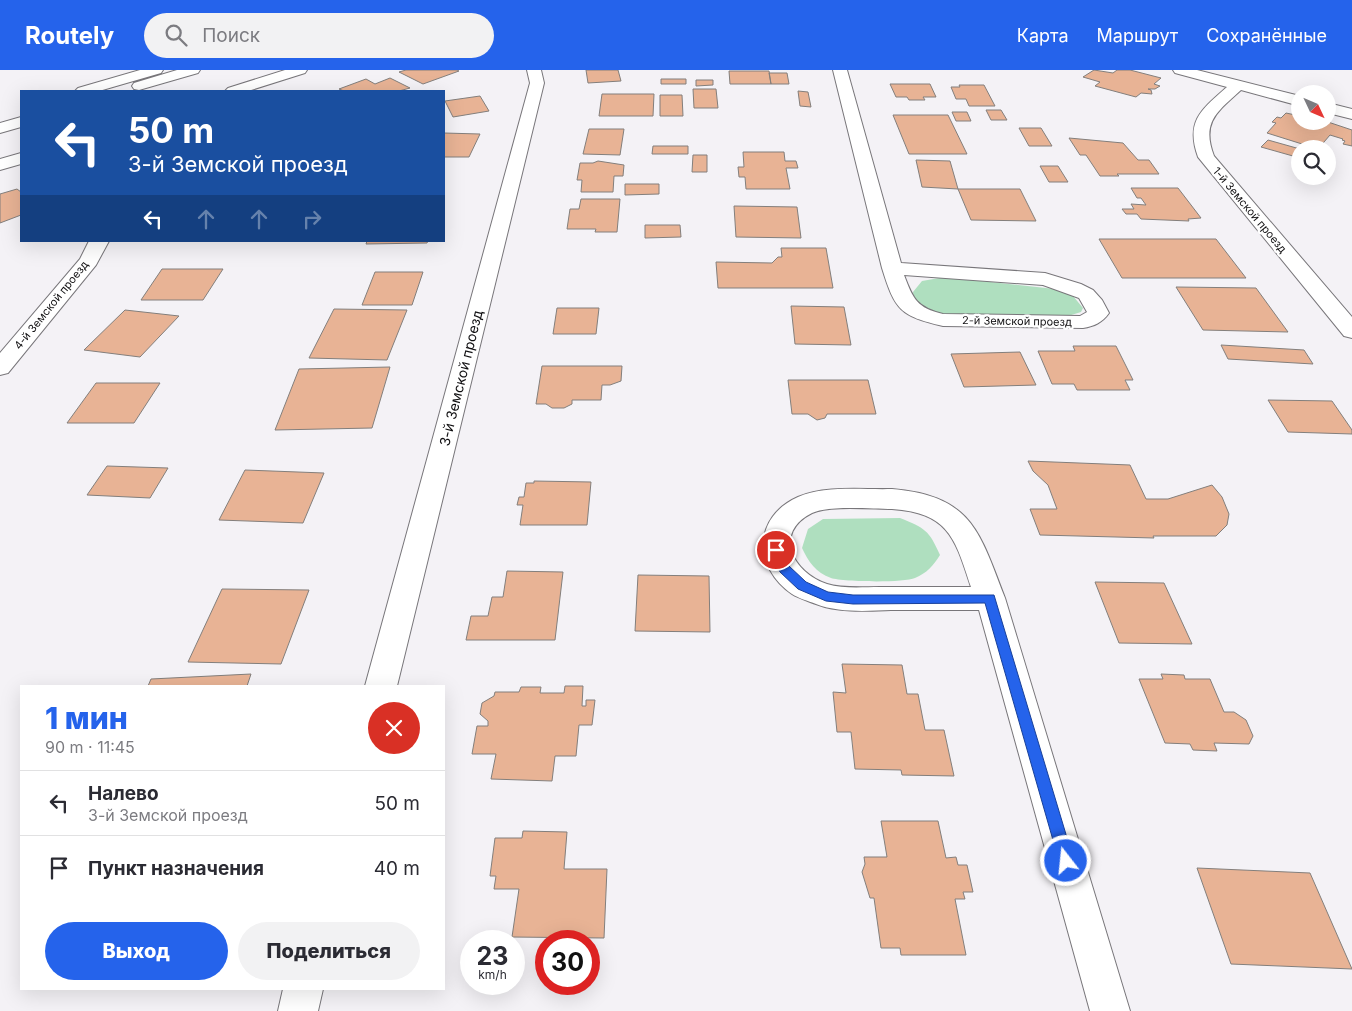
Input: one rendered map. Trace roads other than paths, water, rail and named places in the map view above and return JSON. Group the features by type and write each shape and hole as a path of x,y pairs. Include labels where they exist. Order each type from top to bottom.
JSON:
{"street":[{"path":"86,90 156,70"},
{"path":"126,90 193,70"},
{"path":"236,90 300,70"},
{"name":"3-й Земской проезд","path":"381,685 537,83 534,70"},
{"name":"2-й Земской проезд","path":"840,70 892,268 905,304 911,310 923,316 943,320 1083,322 1093,318 1098,313 1092,300 1086,294 1074,288 1045,279 892,268"},
{"path":"1180,70 1291,99"},
{"name":"1-й Земской проезд","path":"1238,85 1208,113 1202,122 1199,133 1200,144 1206,157 1352,331"},
{"path":"0,116 20,110"},
{"path":"1336,110 1352,114"},
{"path":"0,128 20,122"},
{"path":"0,165 20,158"},
{"name":"4-й Земской проезд","path":"0,368 89,261 98,242"},
{"path":"990,598 853,599 826,596 802,586 784,569 776,550 778,531 789,515 807,504 830,500 892,498 916,501 940,510 958,525 970,543 990,598 1110,1011"},
{"path":"298,1011 303,990"}]}
